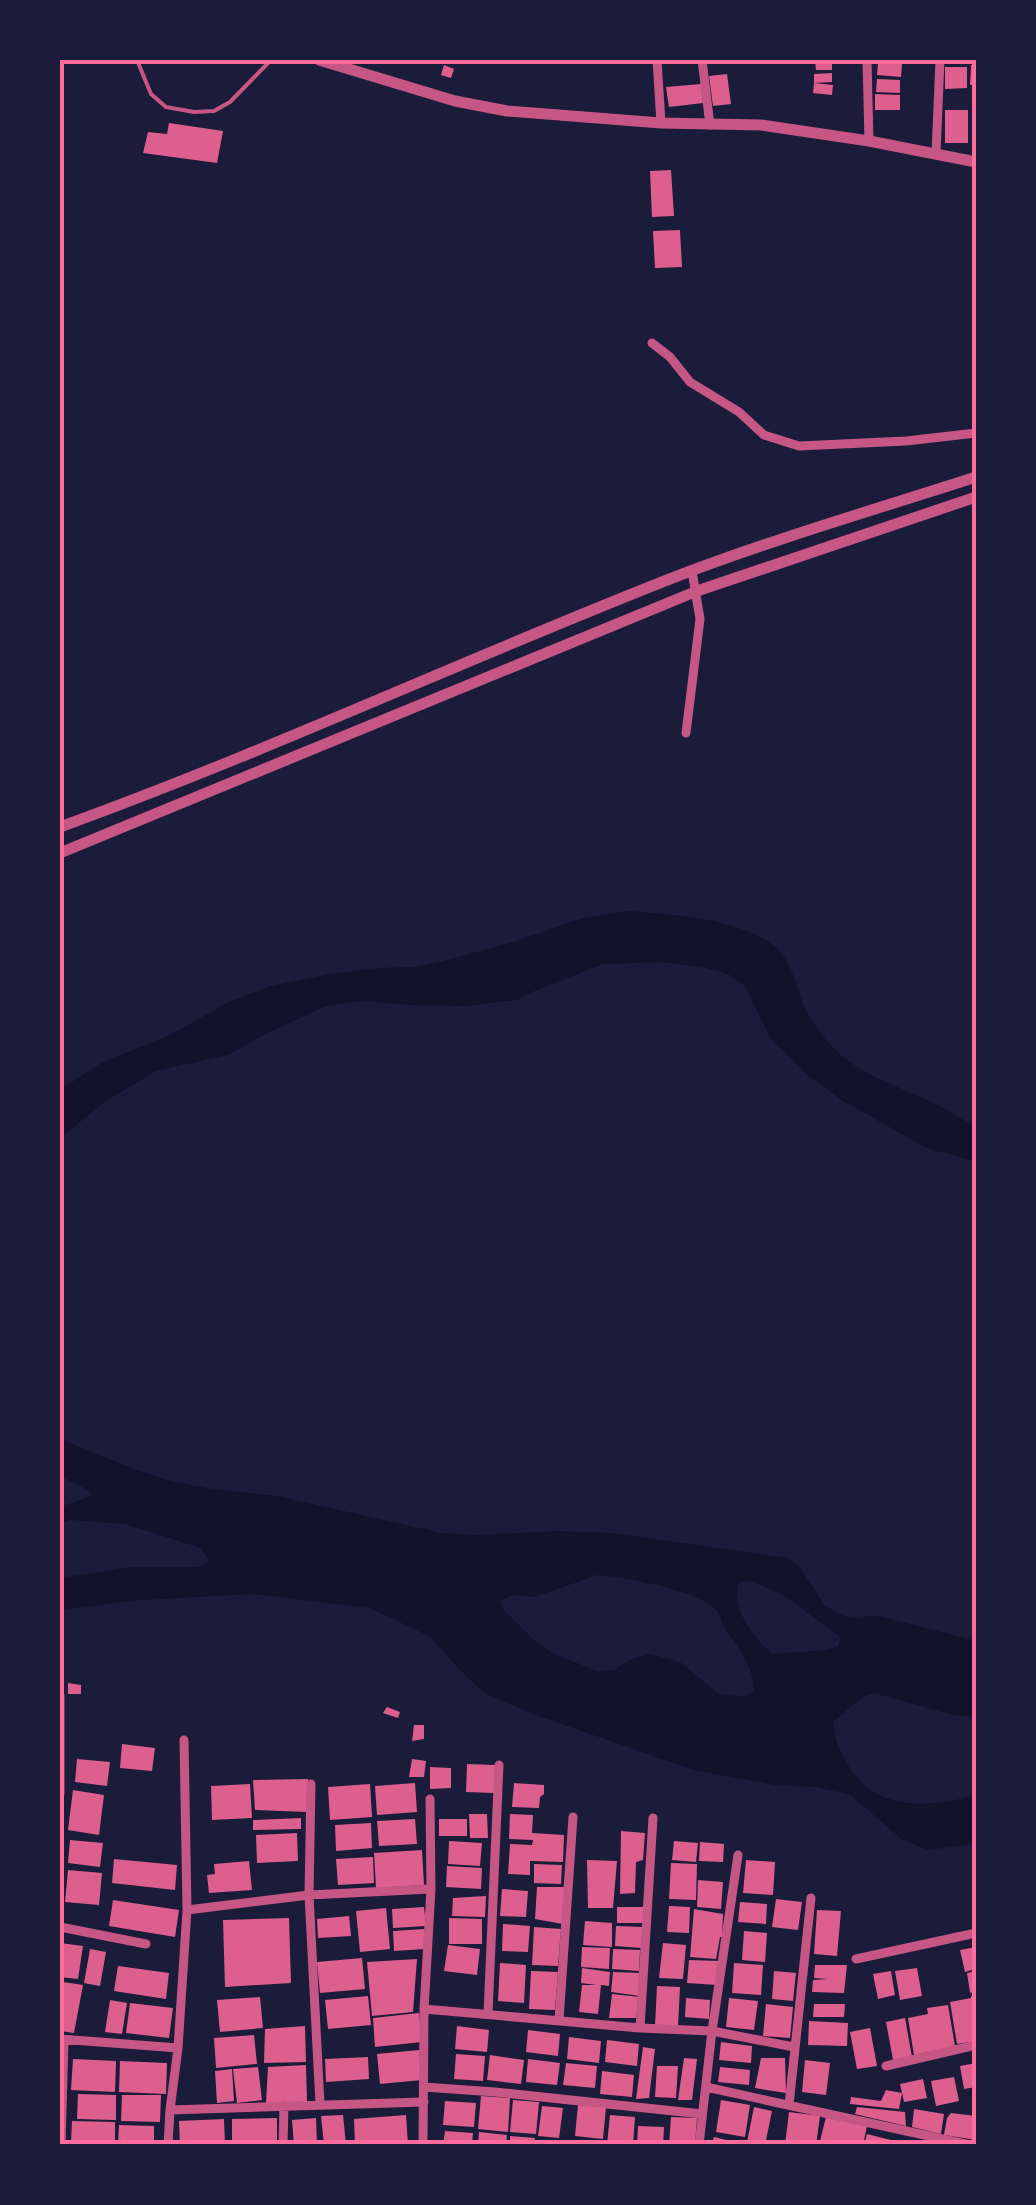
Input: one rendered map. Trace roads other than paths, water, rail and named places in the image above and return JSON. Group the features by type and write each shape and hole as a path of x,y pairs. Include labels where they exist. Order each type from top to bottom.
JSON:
{"street":[{"path":"319,60 454,101 507,111 661,123 762,125 936,152 976,162"},
{"path":"657,60 661,123"},
{"path":"702,60 710,125"},
{"path":"867,60 868,141"},
{"path":"936,152 940,60"},
{"path":"652,343 670,356 690,382 740,412 764,434 799,446 976,433"},
{"path":"60,827 692,570 976,477"},
{"path":"60,853 696,591 976,497"},
{"path":"686,733 700,619 692,570"},
{"path":"60,1696 60,1794"},
{"path":"168,2145 187,1910 184,1740"},
{"path":"488,2014 499,1765"},
{"path":"311,1784 309,1895 320,2104"},
{"path":"423,2145 430,1799"},
{"path":"559,2020 573,1817"},
{"path":"640,2028 653,1818"},
{"path":"699,2145 738,1855"},
{"path":"187,1910 309,1895 431,1889"},
{"path":"789,2104 811,1898"},
{"path":"60,1927 146,1944"},
{"path":"856,1958 976,1933"},
{"path":"424,2009 712,2031 794,2047"},
{"path":"61,2145 62,2040 178,2048"},
{"path":"886,2066 976,2045"},
{"path":"424,2087 702,2114"},
{"path":"706,2087 970,2145"},
{"path":"170,2110 424,2102"},
{"path":"283,2145 284,2105"}],"lane":[{"path":"137,60 152,94 166,107 194,112 214,110 230,102 271,60"}]}
